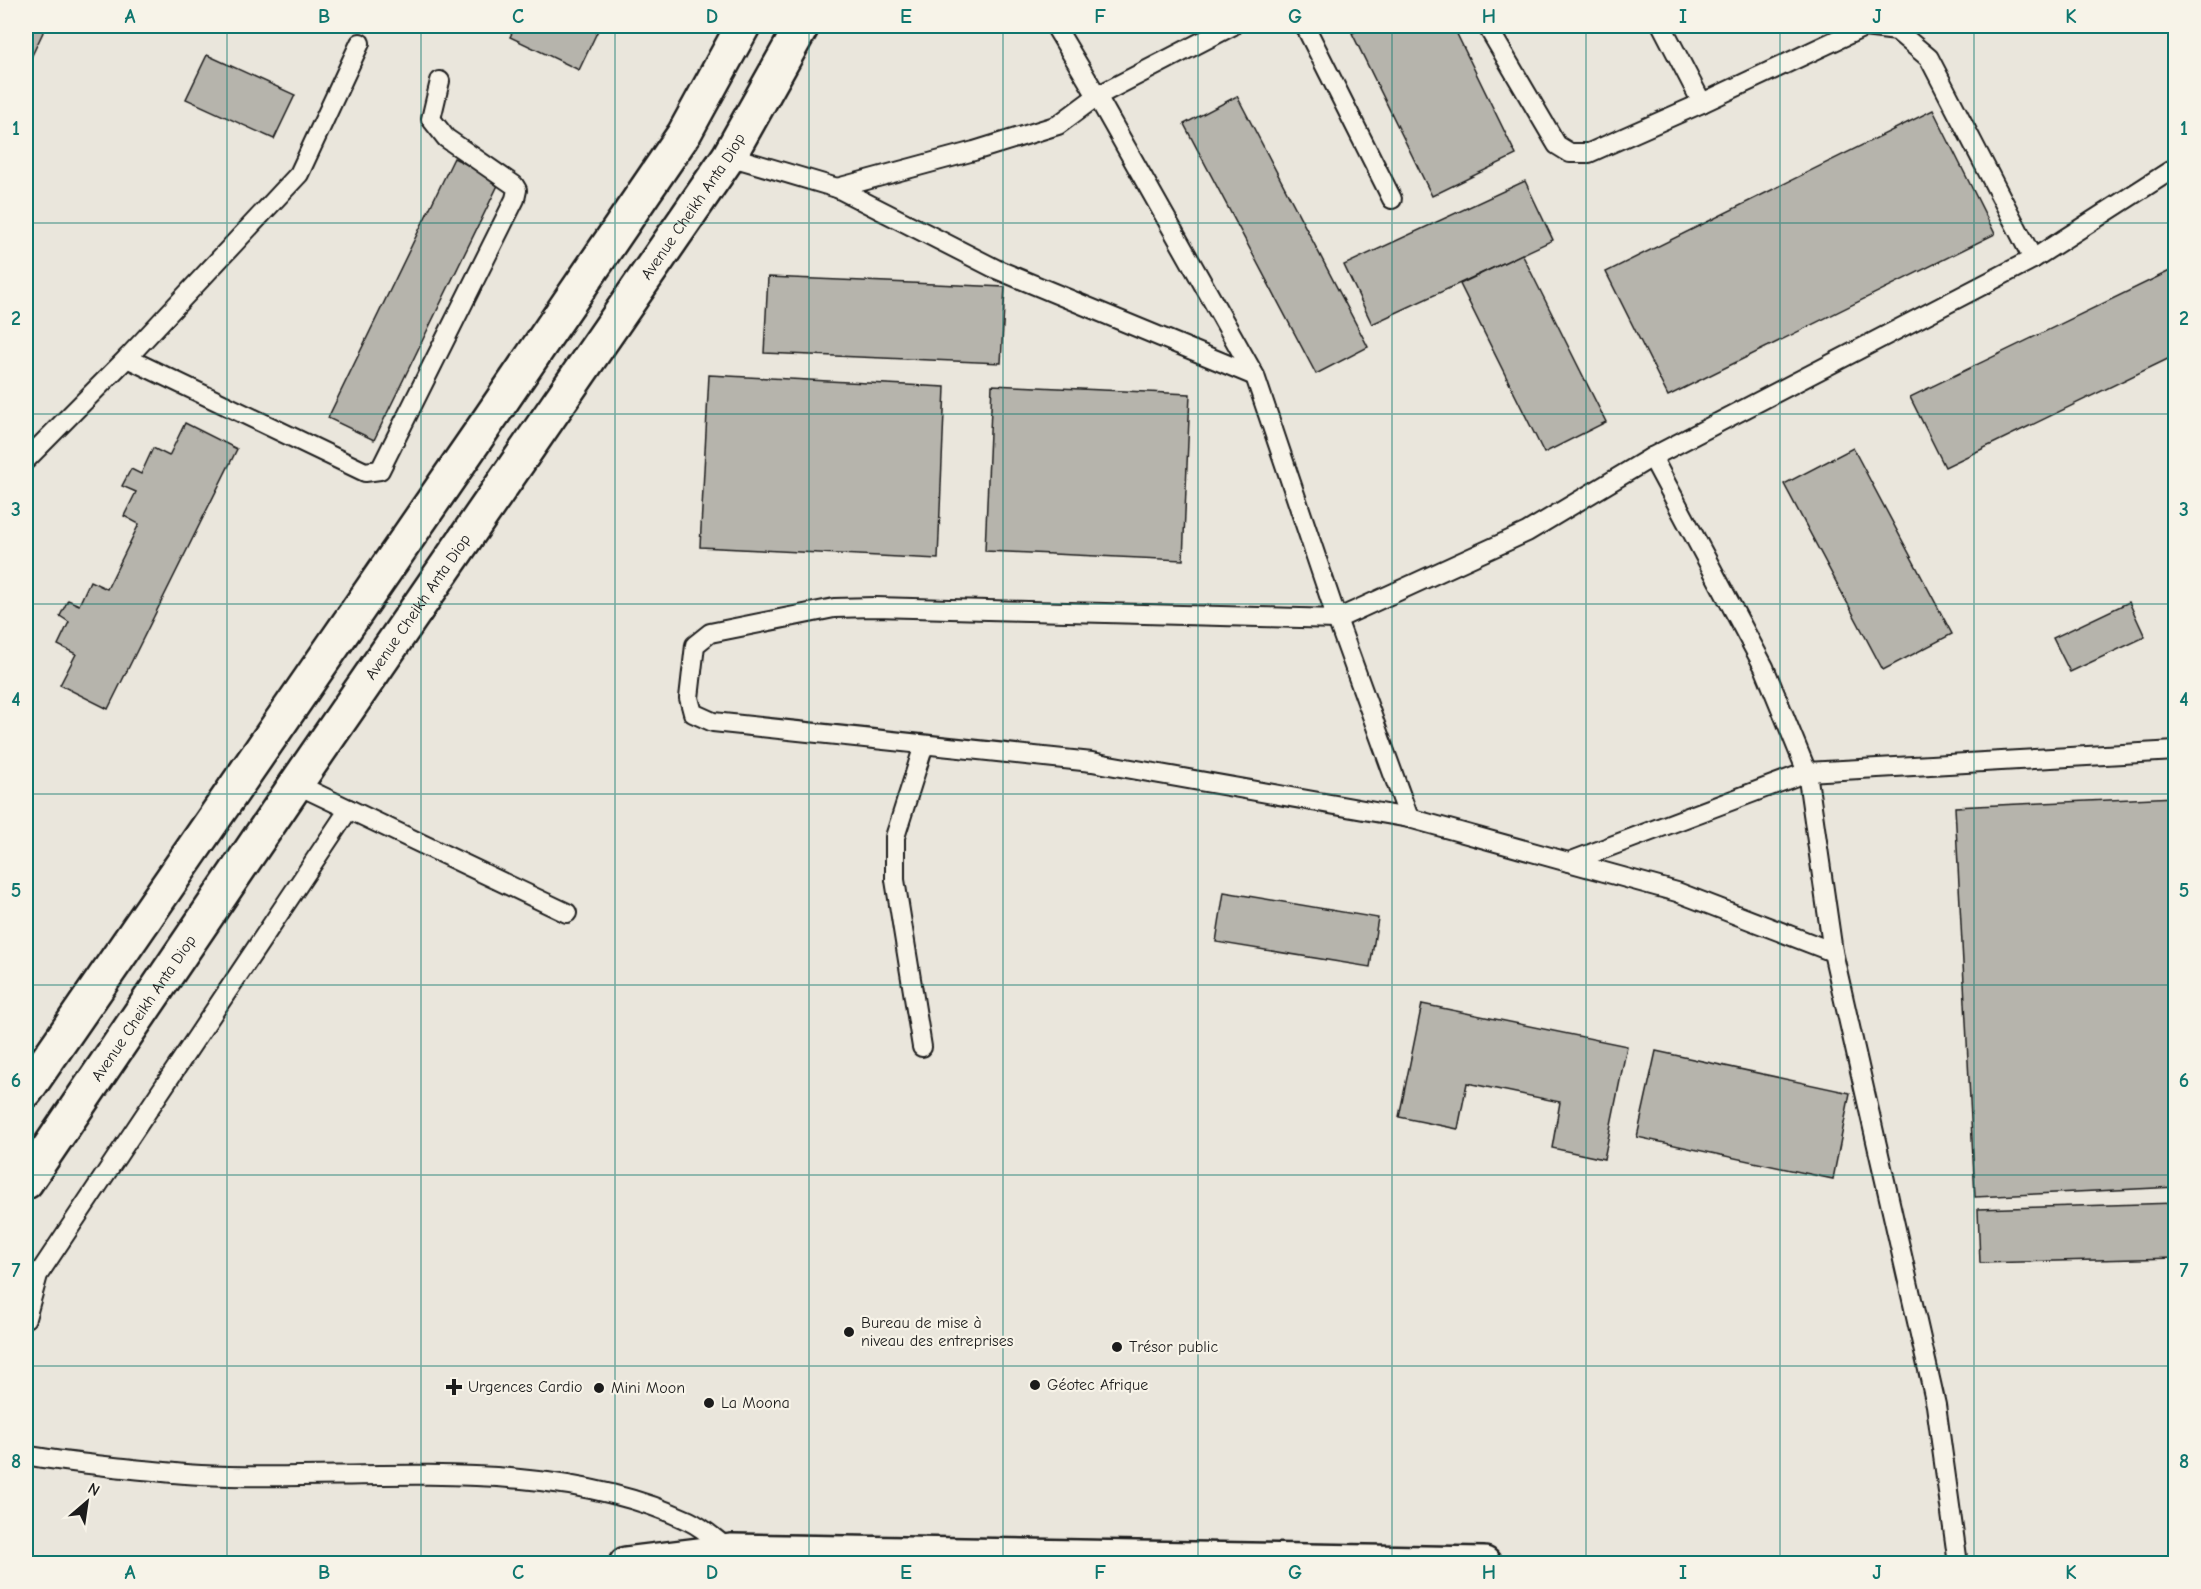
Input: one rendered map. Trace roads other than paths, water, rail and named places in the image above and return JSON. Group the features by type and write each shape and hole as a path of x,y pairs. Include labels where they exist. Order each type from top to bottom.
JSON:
{"street":[{"path":"26,1091 478,437 684,134 743,26"},
{"name":"Avenue Cheikh Anta Diop","path":"26,1182 296,784 729,156 802,26"},
{"path":"626,1563 732,1551 1485,1563"}],"lane":[{"path":"1055,26 1255,376 1337,619 1409,818"},
{"path":"837,188 974,151 1058,125 1097,96 1232,26"},
{"path":"1305,26 1392,199"},
{"path":"1487,26 1557,145 1570,153 1589,153 1864,27 1897,31 1929,58 2032,259"},
{"path":"1662,26 1702,103"},
{"path":"26,460 127,358 298,174 360,43"},
{"path":"127,358 365,472 380,470 515,199 517,190 514,185 446,138 432,119 440,81"},
{"path":"729,156 837,188 996,269 1255,376"},
{"path":"1833,952 1677,892 1409,818 1092,762 713,722 693,713 689,698 695,645 710,633 790,616 844,608 1337,619 1527,532 1652,457 2032,259 2175,167"},
{"path":"1652,457 1764,667 1807,772 1833,952 1936,1405 1958,1563"},
{"path":"922,1047 895,880 895,837 924,745"},
{"path":"1569,862 1807,772 2175,751"},
{"path":"296,784 567,913"},
{"path":"26,1318 38,1275 349,809"},
{"path":"26,1455 59,1461 201,1476 471,1477 568,1484 643,1503 692,1522 732,1551"}],"place":[{"name":"Bureau de mise à niveau des entreprises","path":"849,1332"},
{"name":"Trésor public","path":"1117,1347"},
{"name":"Géotec Afrique","path":"1035,1385"},
{"name":"Urgences Cardio","path":"454,1387"},
{"name":"Mini Moon","path":"599,1388"},
{"name":"La Moona","path":"709,1403"}]}
